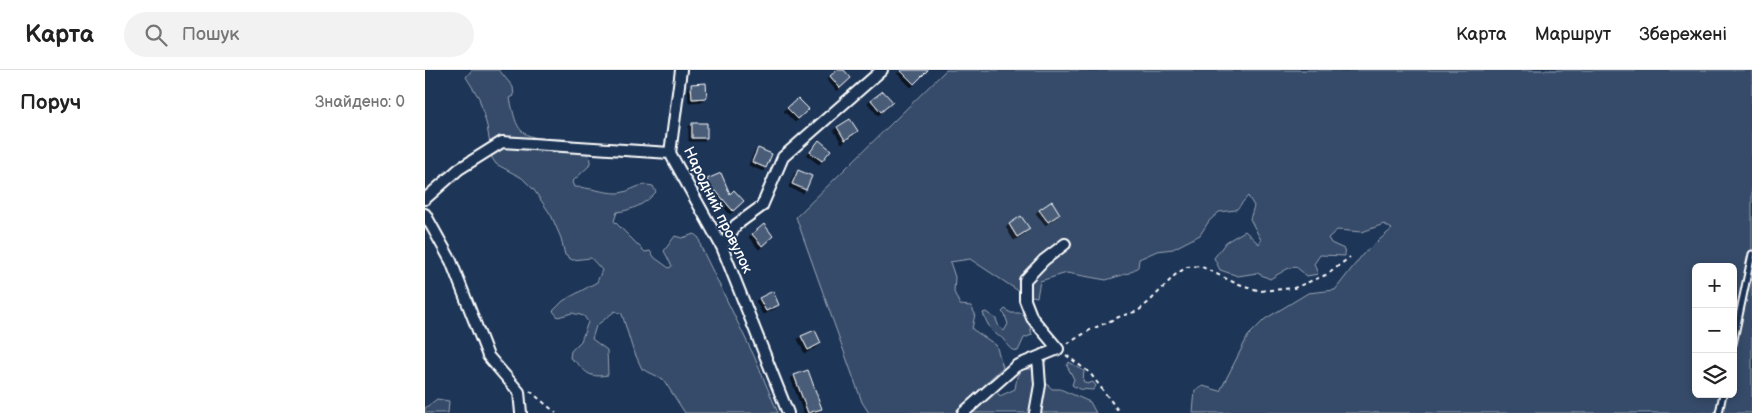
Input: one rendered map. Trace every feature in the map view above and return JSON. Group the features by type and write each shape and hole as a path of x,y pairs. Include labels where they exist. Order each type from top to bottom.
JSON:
{"street":[{"name":"Народний провулок","path":"681,70 670,153 722,247 788,413"},
{"path":"722,247 736,225 762,206 783,157 882,70"},
{"path":"425,199 459,169 502,142 670,153"},
{"path":"425,214 451,261 488,356 519,392 521,413"},
{"path":"963,413 1016,366 1058,349 1032,318 1025,300 1025,280 1044,260 1065,244"},
{"path":"1035,413 1040,385 1038,357"}],"lane":[{"path":"1737,325 1752,254"},
{"path":"1719,413 1722,398"}],"path":[{"path":"1121,413 1090,372 1058,349 1089,330 1138,311 1175,275 1187,267 1200,266 1233,282 1260,291 1294,288 1328,274 1350,257"},
{"path":"528,389 556,413"}],"shaded area":[{"path":"472,70 499,70 513,87 514,96 510,98 515,119 518,126 527,135 577,142 591,159 589,166 572,182 574,187 618,193 643,185 653,186 656,192 652,196 638,206 617,212 614,221 645,252 650,251 655,258 669,268 672,266 664,251 675,236 682,238 694,234 699,238 701,247 754,356 778,413 685,413 663,379 642,369 632,347 622,314 615,311 596,326 592,339 607,350 608,375 594,376 586,372 570,358 571,351 581,341 588,322 584,316 572,313 558,317 553,311 563,301 597,282 602,270 591,258 572,260 565,255 561,238 551,215 534,190 522,178 496,164 492,158 487,126 479,98 466,77"},
{"path":"946,70 1752,70 1752,413 1193,413 1195,390 1203,386 1220,391 1248,336 1265,319 1308,293 1335,290 1363,254 1392,229 1384,224 1362,232 1337,230 1328,238 1331,243 1344,249 1345,256 1320,255 1314,264 1318,274 1307,276 1295,266 1270,279 1257,273 1238,276 1220,270 1214,258 1226,242 1245,231 1259,244 1261,240 1250,219 1254,206 1248,196 1236,210 1219,212 1209,221 1200,235 1173,249 1157,251 1139,259 1138,267 1129,273 1106,280 1067,273 1040,281 1037,297 1023,294 970,259 950,262 955,277 954,292 960,305 971,306 975,314 972,329 996,345 1003,367 988,381 1000,396 1015,389 1017,377 1022,369 1033,369 1052,389 1060,389 1090,402 1096,413 869,413 862,402 796,217"},
{"path":"1005,309 1011,313 1027,313 1032,335 1024,338 1018,351 1011,349 992,330 983,313 986,312 996,319 999,327 1004,331 1008,324 1002,312"},
{"path":"1069,362 1084,371 1083,381 1087,384 1093,382 1096,386 1093,390 1079,389 1072,385 1074,379 1067,366"},
{"path":"437,399 449,401 448,413 425,413 425,408"}],"building":[{"path":"837,70 844,70 851,78 840,88 830,76"},
{"path":"900,70 928,70 914,84"},
{"path":"706,83 707,98 692,99 691,84"},
{"path":"883,91 893,102 881,112 871,100"},
{"path":"798,98 809,109 798,119 787,108"},
{"path":"850,119 858,131 845,140 837,127"},
{"path":"692,123 707,123 707,138 692,138"},
{"path":"819,140 831,150 822,161 810,152"},
{"path":"758,148 772,154 766,168 752,162"},
{"path":"798,170 812,176 806,190 792,184"},
{"path":"721,173 730,194 734,190 744,201 733,211 716,191 713,193 707,179"},
{"path":"1052,201 1060,214 1048,222 1039,210"},
{"path":"1021,216 1030,229 1017,237 1009,224"},
{"path":"764,224 773,236 762,246 752,234"},
{"path":"773,291 779,305 766,311 759,298"},
{"path":"815,330 821,343 808,350 801,336"},
{"path":"808,370 822,409 808,413 794,375"}]}
